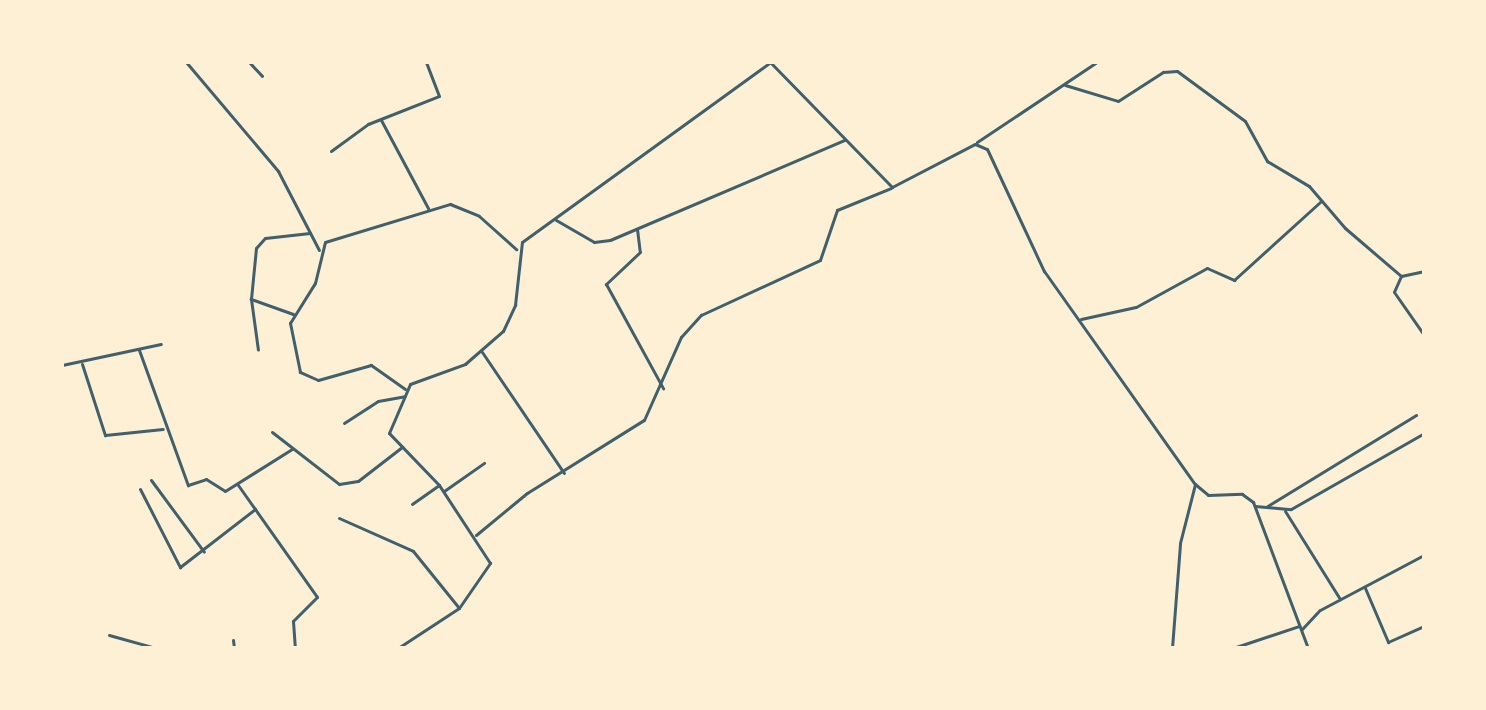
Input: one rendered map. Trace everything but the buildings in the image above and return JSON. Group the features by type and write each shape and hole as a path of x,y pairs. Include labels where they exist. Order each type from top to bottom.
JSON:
{"street":[{"path":"186,62 272,162 320,251 315,283 293,314 290,335 304,376 318,380 371,365 407,390"},
{"path":"249,62 262,76"},
{"path":"331,151 381,120 439,96 426,62"},
{"path":"398,648 459,608 490,563 439,485 402,447 388,426 417,378 482,352 510,320 516,249 771,62 895,187"},
{"path":"475,536 644,420 663,388 681,337 701,315 820,260 837,210 895,187 975,144 1097,62"},
{"path":"1065,85 1118,101 1177,71 1245,121 1267,161 1303,181 1401,276"},
{"path":"381,120 428,209"},
{"path":"556,220 594,242 637,229 845,140"},
{"path":"975,144 990,155 1028,243 1195,484 1216,497 1248,496 1255,506 1308,648"},
{"path":"1080,319 1136,307 1207,268 1234,280 1321,201"},
{"path":"320,251 342,233 428,209 469,210 516,249"},
{"path":"637,229 640,252 606,284 663,388"},
{"path":"258,350 251,299 260,240 310,233"},
{"path":"1401,276 1424,271"},
{"path":"1401,276 1394,292 1424,335"},
{"path":"251,299 293,314"},
{"path":"62,365 82,364 161,344"},
{"path":"139,350 163,429 188,485 206,479 223,492 292,449"},
{"path":"482,352 564,473"},
{"path":"82,364 105,435 163,429"},
{"path":"344,423 378,401 405,396"},
{"path":"1265,507 1416,415"},
{"path":"272,432 330,480 348,484 402,447"},
{"path":"1255,506 1285,511 1424,433"},
{"path":"444,492 484,463"},
{"path":"151,480 204,552"},
{"path":"1172,648 1180,543 1195,484"},
{"path":"238,485 317,597 293,621 295,648"},
{"path":"412,504 439,485"},
{"path":"140,489 175,563 185,567 255,509"},
{"path":"1285,511 1341,599"},
{"path":"339,518 413,551 459,608"},
{"path":"1233,648 1300,628 1341,599 1424,555"},
{"path":"1364,587 1388,642 1424,626"},
{"path":"109,635 156,648"},
{"path":"233,640 234,648"}]}
